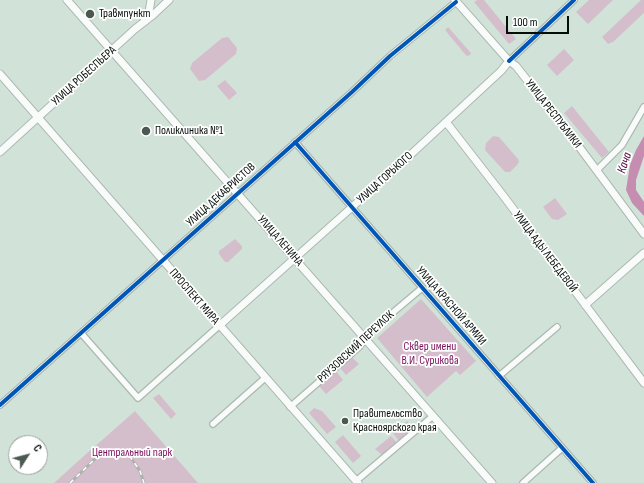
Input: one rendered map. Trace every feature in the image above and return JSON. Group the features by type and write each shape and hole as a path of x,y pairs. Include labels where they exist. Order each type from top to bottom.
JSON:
{"main road":[{"name":"УЛИЦА ЛЕНИНА","path":"67,0 492,483"},
{"path":"135,29 149,12 151,0"},
{"name":"УЛИЦА РОБЕСПЬЕРА","path":"0,152 169,0"},
{"name":"УЛИЦА РЕСПУБЛИКИ","path":"455,1 509,61 516,66 597,170 644,234"},
{"name":"УЛИЦА ГОРЬКОГО","path":"220,325 352,208 446,122 509,61"},
{"name":"ПРОСПЕКТ МИРА","path":"0,74 357,482"},
{"name":"УЛИЦА АДЫ ЛЕБЕДЕВОЙ","path":"446,122 644,383"},
{"path":"585,305 644,253"}],"street":[{"name":"УЛИЦА ГОРЬКОГО","path":"509,61 574,0"},
{"name":"УЛИЦА ДЕКАБРИСТОВ","path":"0,405 352,92 390,56 455,1"},
{"path":"597,170 622,145 644,107"},
{"name":"УЛИЦА КРАСНОЙ АРМИИ","path":"295,142 593,483"},
{"name":"РЯУЗОВСКИЙ ПЕРЕУЛОК","path":"290,406 359,347 371,331 422,288"},
{"name":"УЛИЦА ГОРЬКОГО","path":"81,333 138,398 220,325"},
{"path":"500,376 556,327"},
{"path":"213,424 265,378"},
{"path":"357,482 433,416"},
{"path":"523,483 562,448"}],"green space":[{"path":"477,0 484,0 516,39 509,44 474,2"},
{"path":"589,0 613,0 588,24 576,12"},
{"path":"641,0 644,0 644,13 613,42 608,44 602,37"},
{"path":"448,27 471,53 470,55 467,56 464,53 445,30"},
{"path":"228,37 237,48 236,54 205,80 199,81 190,69 192,63 222,38"},
{"path":"564,49 574,60 557,76 547,65"},
{"path":"225,80 237,93 229,100 217,86"},
{"path":"572,106 609,152 602,158 564,113"},
{"path":"493,136 499,137 518,159 519,162 510,172 505,172 485,150 486,143"},
{"path":"555,198 567,214 558,220 552,219 543,207"},
{"path":"235,239 242,246 242,249 228,262 225,262 219,254 219,251"},
{"name":"Сквер имени В.И. Сурикова","path":"421,299 476,361 460,375 456,371 427,397 377,338"},
{"path":"352,357 359,364 346,375 340,368"},
{"path":"336,371 343,380 326,394 319,386"},
{"path":"159,394 176,414 171,419 153,398"},
{"path":"314,408 322,411 336,427 327,434 309,413"},
{"name":"Центральный парк","path":"135,411 198,483 54,483 76,463"},
{"path":"407,421 414,429 401,440 398,440 393,433"},
{"path":"343,435 361,456 353,463 335,442"},
{"path":"391,436 397,443 384,454 381,454 375,449"}],"shaded area":[{"name":"Кача","path":"644,136 644,156 636,180 636,190 644,202 644,216 632,203 626,190 630,165"}],"railway":[{"path":"70,483 97,457 111,451 121,452 131,458 140,471 144,483"}],"cycle path":[{"path":"509,61 574,0"},
{"path":"0,405 352,92 390,56 456,2"},
{"path":"295,142 593,483"}],"place":[{"name":"Травмпункт","path":"90,14"},
{"name":"Поликлиника №1","path":"146,131"},
{"name":"Правительство Красноярского края","path":"345,421"}]}
